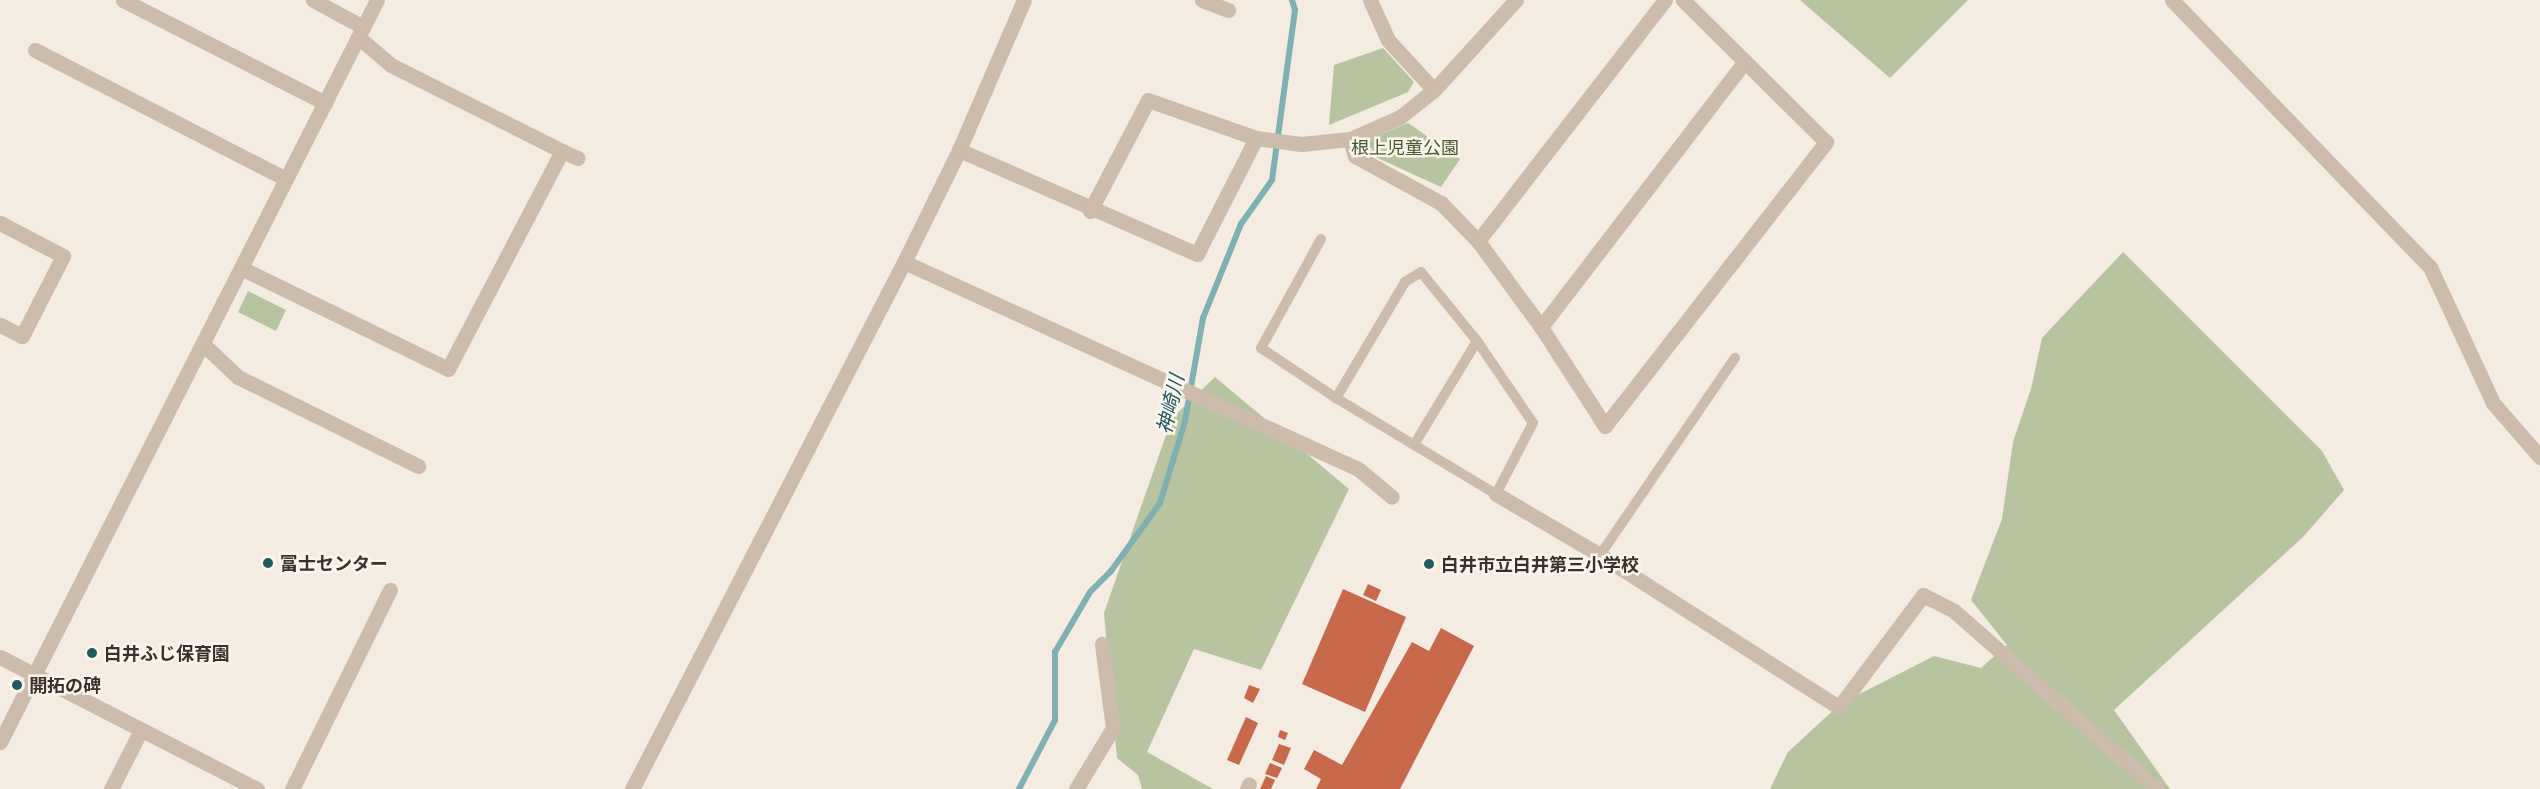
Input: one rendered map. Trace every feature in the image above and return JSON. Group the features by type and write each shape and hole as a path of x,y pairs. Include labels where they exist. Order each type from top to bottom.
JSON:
{"street":[{"path":"123,0 325,103"},
{"path":"313,0 361,32 391,65 578,158"},
{"path":"0,742 377,0"},
{"path":"632,789 904,262 959,150 1024,0"},
{"path":"1202,0 1228,10"},
{"path":"1370,0 1388,40 1434,90"},
{"path":"1090,210 1148,100 1256,138 1301,144 1350,139 1400,117 1434,90 1516,0"},
{"path":"1478,241 1665,0"},
{"path":"1350,139 1355,156 1441,203 1478,241 1541,327 1605,426 1826,142 1683,0"},
{"path":"2172,0 2430,267 2493,403 2540,457"},
{"path":"35,50 286,179"},
{"path":"1541,327 1745,61"},
{"path":"959,150 1090,210 1197,254 1256,138"},
{"path":"241,268 448,369 562,151"},
{"path":"0,223 63,256 22,336 0,325"},
{"path":"904,262 1357,468 1392,497"},
{"path":"203,344 237,377 418,466"},
{"path":"1496,494 1600,555 1839,707 1923,595 1954,611 2157,789"},
{"path":"292,789 390,590"},
{"path":"1076,789 1113,728 1102,644"},
{"path":"0,657 251,788"},
{"path":"111,789 141,730"}],"lane":[{"path":"1321,239 1261,348 1336,398 1415,443 1496,494 1533,423 1477,341 1421,272 1405,282 1336,398"},
{"path":"1415,443 1477,341"},
{"path":"1600,555 1735,358"}],"green space":[{"path":"1800,0 1968,0 1890,78"},
{"path":"1383,48 1414,82 1408,92 1329,125 1334,65"},
{"name":"根上児童公園","path":"1408,123 1460,159 1441,187 1371,155 1366,146 1372,138"},
{"path":"2123,252 2322,451 2344,490 2303,537 2114,710 2170,789 1770,789 1788,752 1840,704 1934,656 1981,668 2007,645 1971,600 2002,519 2013,442 2031,389 2042,338"},
{"path":"248,291 286,310 276,331 238,312"},
{"path":"1215,377 1349,489 1261,670 1194,649 1147,752 1213,789 1142,789 1138,775 1117,758 1104,613 1172,418"}],"building":[{"path":"1368,584 1381,590 1376,601 1363,595"},
{"path":"1343,589 1406,617 1365,712 1302,684"},
{"path":"1441,628 1474,646 1400,789 1316,789 1321,779 1304,769 1314,750 1342,765 1412,642 1429,651"},
{"path":"1249,685 1260,689 1253,703 1244,698"},
{"path":"1246,717 1258,723 1239,765 1227,760"},
{"path":"1280,730 1288,733 1285,740 1278,737"},
{"path":"1279,744 1291,748 1284,765 1272,760"},
{"path":"1270,763 1282,768 1277,778 1265,774"},
{"path":"1266,776 1275,780 1271,789 1260,789"}],"waterway":[{"name":"神崎川","path":"1019,789 1055,720 1055,652 1090,592 1111,571 1160,503 1185,421 1203,318 1241,224 1272,180 1295,10 1292,0"}],"place":[{"name":"冨士センター","path":"268,563"},
{"name":"白井市立白井第三小学校","path":"1429,564"},
{"name":"白井ふじ保育園","path":"92,653"},
{"name":"開拓の碑","path":"17,685"}]}
